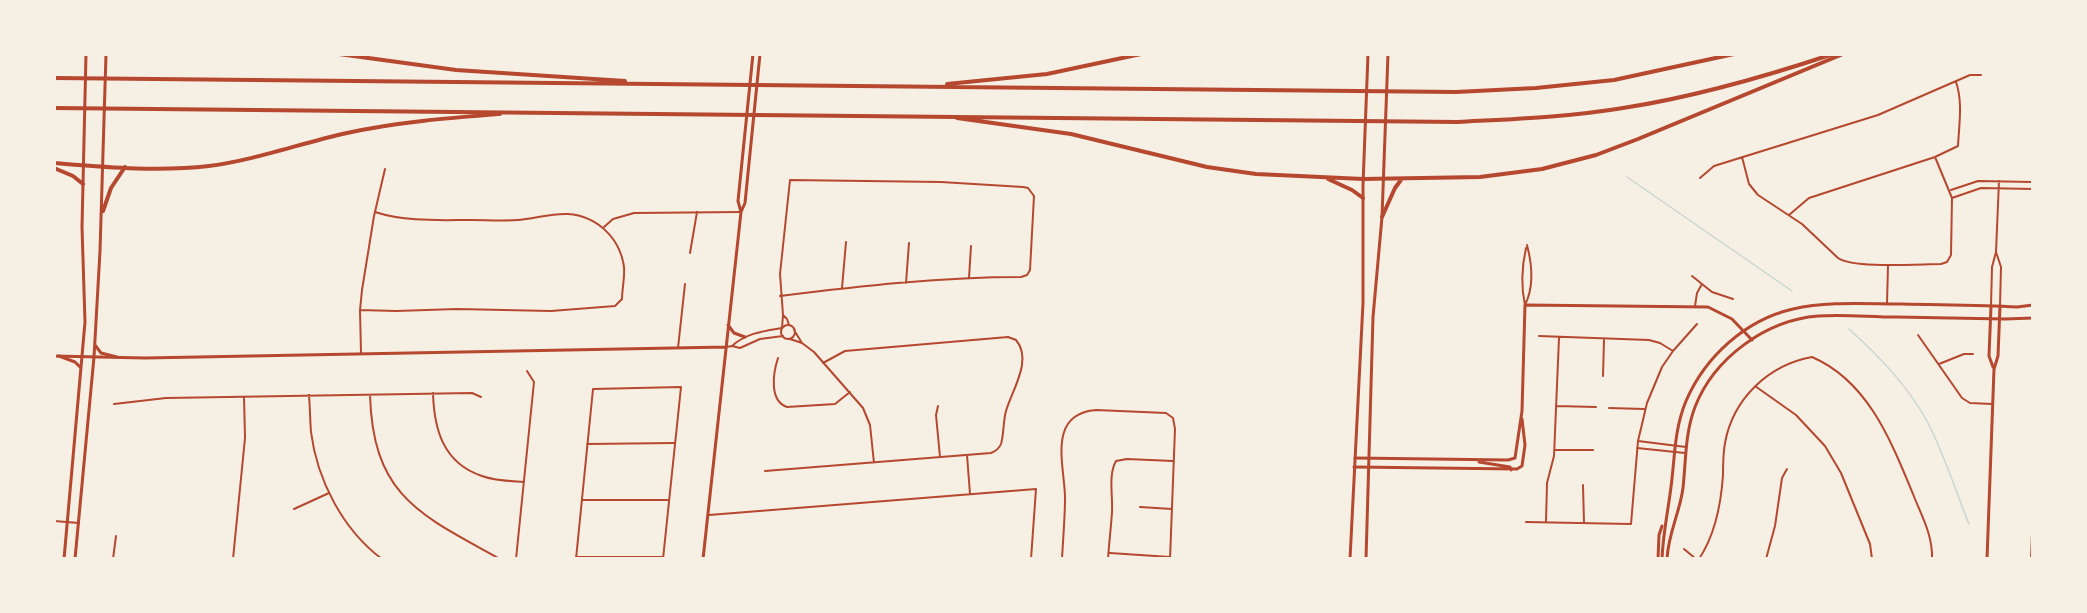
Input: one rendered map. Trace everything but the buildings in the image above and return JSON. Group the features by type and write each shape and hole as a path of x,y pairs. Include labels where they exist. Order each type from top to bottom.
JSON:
{"highway":[{"path":"339,54 456,70 650,83"},
{"path":"923,86 1047,74 1141,54"},
{"path":"54,78 1456,92 1536,88 1614,80 1734,54"},
{"path":"54,108 1458,122 1534,118 1623,109 1706,92 1833,54"},
{"path":"938,116 1071,134 1218,169 1268,175 1363,179 1496,176 1542,169 1638,139 1843,54"},
{"path":"54,163 186,167 217,164 378,127 451,117 531,112"},
{"path":"103,211 111,188 125,166"},
{"path":"54,168 73,176 83,184"},
{"path":"1324,178 1352,190 1363,198"},
{"path":"1382,217 1395,188 1402,179"}],"main road":[{"path":"64,559 82,369 85,312 82,238 86,54"},
{"path":"75,559 95,343 103,211 106,54"},
{"path":"1350,559 1363,293 1363,179 1368,54"},
{"path":"1366,559 1374,303 1382,217 1388,54"},
{"path":"741,212 738,201 753,55"},
{"path":"703,559 760,55"},
{"path":"1355,458 1513,460 1517,455 1522,411 1525,304 1708,307 1732,319 1752,339"},
{"path":"1660,559 1659,535 1665,519 1671,485 1674,445 1680,419 1694,385 1712,359 1744,330 1773,315 1792,309 1832,304 2033,305"},
{"path":"1991,306 1989,356 1994,369"},
{"path":"1987,559 1994,369 1998,356 2000,306"},
{"path":"1667,559 1667,548 1683,490 1690,422 1703,390 1729,358 1752,339 1778,326 1817,316 2033,318"},
{"path":"728,325 734,333 745,338"},
{"path":"95,343 101,353 117,357"},
{"path":"54,356 117,357 726,347"},
{"path":"59,356 75,362 82,369"},
{"path":"1354,467 1511,470 1519,468 1523,463 1525,445 1522,411"},
{"path":"1432,460 1432,468"},
{"path":"1472,460 1510,467 1511,470"}],"street":[{"path":"1700,178 1714,165 1878,115 1970,75 1981,75"},
{"path":"1789,215 1809,198 1935,157 1958,146 1960,103 1955,81"},
{"path":"1742,157 1749,184 1758,195 1802,224 1845,262 1941,264 1947,262 1951,255 1952,198 1935,157"},
{"path":"360,353 360,310 375,212 385,169"},
{"path":"780,296 842,288 1027,275 1030,270 1035,201 1032,191 1023,187 941,182 790,180 780,274 780,296 783,336"},
{"path":"1950,191 1978,180 2033,182"},
{"path":"1991,306 1999,181"},
{"path":"1952,198 1975,189 2033,189"},
{"path":"360,310 551,311 615,306 621,299 623,265 616,244 603,228 592,220 566,214 517,220 438,220 391,217 375,212"},
{"path":"690,252 698,212"},
{"path":"603,228 613,219 626,214 741,212"},
{"path":"842,288 846,242"},
{"path":"906,283 909,243"},
{"path":"1527,245 1531,260 1530,295 1525,304 1523,260 1527,245"},
{"path":"969,278 971,246"},
{"path":"1996,252 2001,267 2000,306"},
{"path":"1887,304 1888,264"},
{"path":"1692,276 1719,295 1733,299"},
{"path":"678,348 685,284"},
{"path":"1695,306 1702,284"},
{"path":"783,315 802,343 863,408 870,425 874,463"},
{"path":"1526,522 1631,524 1637,448 1644,409 1657,376 1673,351 1697,324"},
{"path":"726,347 758,331 789,325"},
{"path":"788,338 793,336 794,330"},
{"path":"1918,335 1962,398 1970,403 1993,404"},
{"path":"732,346 740,348 760,339 783,336 802,343"},
{"path":"1539,336 1654,341 1673,351"},
{"path":"765,471 991,453 998,449 1001,443 1006,409 1018,380 1021,363 1020,345 1016,339 1008,337 844,351 823,363"},
{"path":"1546,522 1547,483 1555,450 1559,338"},
{"path":"1603,376 1604,339"},
{"path":"1939,364 1964,354 1973,354"},
{"path":"1684,549 1697,559 1710,541 1718,513 1725,443 1736,412 1755,386 1771,373 1783,366 1812,357 1833,370 1853,387 1875,413 1892,443 1930,537 1932,559"},
{"path":"777,358 774,370 775,392 782,406 835,404 850,392"},
{"path":"516,559 534,382 527,371"},
{"path":"1755,386 1796,415 1825,446 1841,474 1870,544 1872,559"},
{"path":"681,387 675,443 663,558 576,558 593,388 681,387"},
{"path":"433,393 435,424 440,438 451,455 462,466 481,476 524,482"},
{"path":"114,404 166,398 309,395 472,393 481,397"},
{"path":"370,394 371,419 378,453 386,471 400,492 418,511 432,521 500,559"},
{"path":"309,395 315,452 329,493 345,520 382,559"},
{"path":"233,559 245,438 244,397"},
{"path":"938,406 936,415 940,457"},
{"path":"1556,406 1596,407"},
{"path":"1609,408 1644,409"},
{"path":"1062,559 1065,501 1061,454 1064,432 1074,418 1088,411 1166,413 1173,418 1175,429 1170,558 1109,553"},
{"path":"1638,441 1686,447"},
{"path":"587,444 675,443"},
{"path":"1637,448 1685,453"},
{"path":"1555,450 1593,450"},
{"path":"967,455 970,494"},
{"path":"1108,559 1111,491 1116,460 1173,461"},
{"path":"1766,559 1775,526 1782,478 1787,470"},
{"path":"1583,485 1584,523"},
{"path":"708,515 1036,489 1031,559"},
{"path":"294,510 329,493"},
{"path":"582,501 669,500"},
{"path":"1140,507 1172,509"},
{"path":"2031,559 2033,507"},
{"path":"54,520 79,522"},
{"path":"113,559 116,536"}],"waterway":[{"path":"833,54 992,54"},
{"path":"1627,177 1792,291"},
{"path":"1849,329 1892,372 1911,395 1939,446 1969,524"}]}
